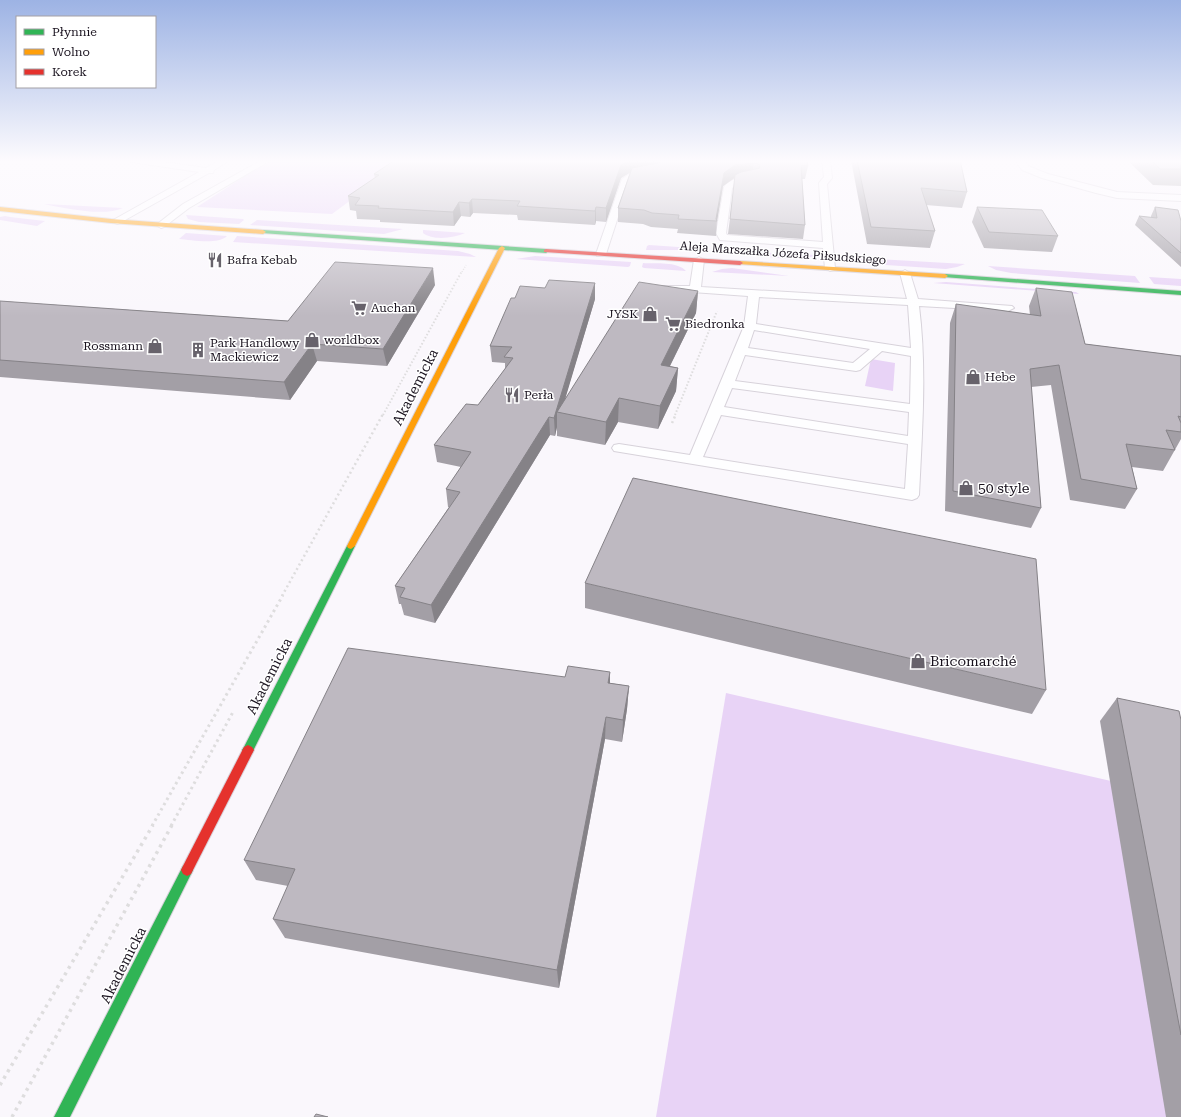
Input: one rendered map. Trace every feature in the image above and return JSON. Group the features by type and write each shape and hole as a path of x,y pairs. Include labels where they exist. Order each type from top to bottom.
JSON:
{"street":[{"name":"Aleja Marszałka Józefa Piłsudskiego","path":"31,212 161,225 830,268 1181,293"},
{"name":"Akademicka","path":"62,1117 502,248"}],"lane":[{"path":"118,221 133,212"},
{"path":"161,225 178,212"},
{"path":"601,254 615,212"},
{"path":"724,212 721,233 723,238 828,244"},
{"path":"825,212 830,268"},
{"path":"695,290 699,260"},
{"path":"619,448 912,495 917,353 914,303 905,273"},
{"path":"668,288 1008,308"},
{"path":"696,460 728,384 750,326 754,294"},
{"path":"750,326 917,353"},
{"path":"741,351 856,367 879,347"},
{"path":"728,384 916,409"},
{"path":"717,410 914,441"}],"path":[{"path":"0,1085 123,876 268,623 470,259"},
{"path":"672,423 718,311 710,310"},
{"path":"12,1117 235,708"}],"shaded area":[{"path":"296,212 335,212 332,214"},
{"path":"186,215 244,220 239,224 199,222 188,219"},
{"path":"5,216 45,221 37,226 0,220 0,217"},
{"path":"257,220 403,229 384,234 250,225"},
{"path":"423,230 465,233 450,237 438,238 427,236 423,233"},
{"path":"186,233 227,236 223,239 211,241 179,239"},
{"path":"237,236 458,251 476,257 233,242"},
{"path":"647,246 693,248 693,250 646,250"},
{"path":"749,252 815,255 792,259 762,256"},
{"path":"535,256 631,262 630,266 628,267 516,259"},
{"path":"842,257 965,264 946,269 856,263"},
{"path":"643,263 672,264 686,271 644,268 642,267"},
{"path":"988,266 1135,276 1140,283 1011,273 996,270"},
{"path":"732,268 789,276 712,272"},
{"path":"1149,277 1181,279 1181,286 1154,284"},
{"path":"946,282 1076,292 1079,294 933,283"},
{"path":"871,359 895,363 893,391 865,386"},
{"path":"726,693 1111,781 1169,1117 656,1117"}],"building":[{"path":"650,212 717,212 717,221 678,219 679,215"},
{"path":"731,212 804,212 805,225 730,219"},
{"path":"868,212 929,212 935,231 871,227"},
{"path":"979,212 1043,212 1058,236 989,232"},
{"path":"1156,212 1179,212 1181,221 1181,253 1139,216 1157,218"},
{"name":"Park Handlowy Mackiewicz","path":"335,262 433,268 383,349 312,344 284,382 0,360 0,301 288,321"},
{"path":"549,280 595,283 554,418 549,417 431,605 400,597 405,588 395,586 460,492 446,489 471,452 434,445 466,404 478,405 513,358 504,357 512,347 490,346 511,298 515,298 520,286 545,288"},
{"path":"639,282 698,291 661,365 678,368 660,406 619,398 606,422 557,412"},
{"path":"1036,288 1072,292 1085,344 1181,356 1181,417 1178,416 1181,423 1181,432 1166,430 1175,450 1126,444 1137,489 1081,479 1059,365 1030,369 1041,508 953,491 956,304 1041,316"},
{"name":"Bricomarché","path":"633,478 1036,559 1046,690 585,583"},
{"path":"348,648 565,677 568,666 610,672 608,683 629,686 623,720 606,717 557,970 273,919 295,869 244,860"},
{"path":"1117,698 1179,711 1181,720 1181,1035"},
{"path":"316,1114 328,1117 314,1117"}],"traffic: fast":[{"path":"263,232 546,251"},
{"path":"945,276 1181,293"},
{"path":"248,750 351,546"},
{"path":"62,1117 187,870"}],"traffic: slow":[{"path":"29,212 111,221 263,232"},
{"path":"351,546 502,248"},
{"path":"740,263 945,276"}],"traffic: jam":[{"path":"546,251 740,263"},
{"path":"187,870 248,750"}],"place":[{"name":"Bafra Kebab","path":"215,260"},
{"name":"Auchan","path":"359,308"},
{"name":"JYSK","path":"650,314"},
{"name":"Biedronka","path":"673,324"},
{"name":"worldbox","path":"312,340"},
{"name":"Rossmann","path":"155,346"},
{"name":"Park Handlowy Mackiewicz","path":"198,350"},
{"name":"Hebe","path":"973,377"},
{"name":"Perła","path":"512,395"},
{"name":"50 style","path":"966,488"},
{"name":"Bricomarché","path":"918,661"}]}
